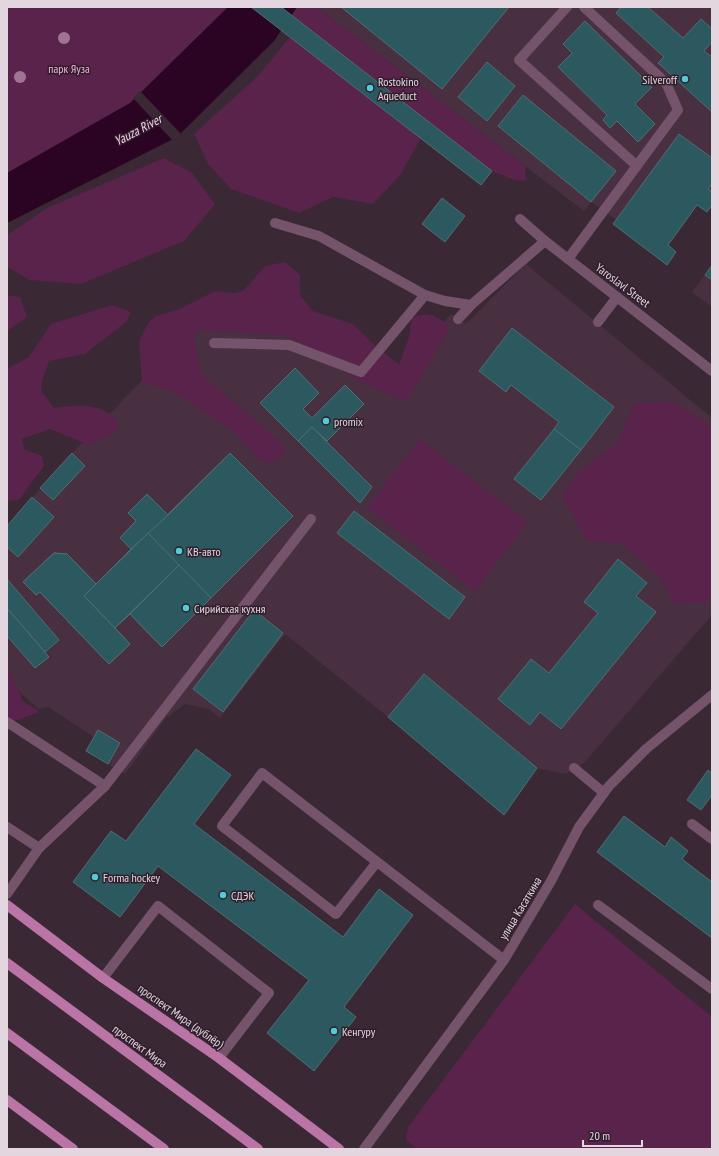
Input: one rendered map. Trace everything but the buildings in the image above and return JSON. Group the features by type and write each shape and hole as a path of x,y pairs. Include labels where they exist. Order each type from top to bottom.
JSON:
{"main road":[{"name":"проспект Мира (дублёр)","path":"7,905 103,978 219,1058 339,1149"},
{"name":"проспект Мира","path":"7,963 258,1149"},
{"path":"7,1033 164,1149"},
{"path":"7,1100 73,1149"}],"street":[{"path":"567,7 519,60 637,166"},
{"path":"568,259 678,110 666,83 590,9"},
{"name":"Yaroslavl Street","path":"520,219 545,241 712,371"},
{"path":"275,223 319,236 425,295 445,301 471,305"},
{"path":"458,319 471,305 545,241"},
{"path":"214,343 289,345 361,372 425,295"},
{"path":"598,322 617,297"},
{"path":"7,894 39,848 105,786 311,519"},
{"name":"улица Касаткина","path":"364,1149 504,960 551,881 579,827 604,793 646,749 712,694"},
{"path":"7,722 105,786"},
{"path":"574,768 604,793"},
{"path":"377,862 336,914 222,826 262,773 504,960"},
{"path":"692,824 712,839"},
{"path":"7,827 39,848"},
{"path":"598,905 712,989"},
{"path":"103,978 158,906 269,993 219,1058"}],"shaded area":[{"path":"317,7 712,7 712,205 707,212 697,205 668,245 676,252 667,265 613,224 616,220 591,202 584,211"},
{"path":"526,264 712,418 712,615 584,763 566,774 537,768 424,674 388,717 285,634 220,718 209,709 185,704 166,718 125,774 86,751 94,737 48,707 38,709 7,680 7,526 72,453 205,315 318,319 401,375 451,314 466,324"},
{"path":"712,265 712,307 692,292"}],"green space":[{"name":"парк Яуза","path":"7,7 228,7 131,103 7,173"},
{"path":"297,7 317,7 525,166 526,181 514,180 492,171 292,15"},
{"path":"290,37 421,138 401,174 373,204 333,197 299,213 231,189 208,164 194,134 258,76"},
{"path":"164,158 192,173 215,204 184,241 81,284 30,280 7,267 7,235 47,208"},
{"path":"285,262 300,275 300,295 313,311 353,324 375,346 399,364 409,337 412,318 422,314 427,314 449,325 447,334 406,402 351,377 299,341 280,335 200,330 193,337 202,375 281,442 286,451 280,459 270,463 260,460 233,431 172,391 142,382 139,342 148,323 156,316 177,310 215,291 235,293 244,290 265,266"},
{"path":"7,295 20,297 27,317 7,331"},
{"path":"112,305 131,312 126,322 85,354 49,361 42,381 41,391 54,408 89,406 104,411 118,422 116,433 88,445 50,429 22,439 24,449 42,456 44,466 19,500 9,501 7,507 7,369 29,357 51,324"},
{"path":"674,402 712,427 712,591 708,601 675,605 659,577 623,544 586,540 562,496 580,471 617,443 634,403"},
{"path":"420,439 528,522 475,591 367,508"},
{"path":"7,650 10,672 23,701 40,712 9,723 7,718"},
{"path":"575,904 712,1017 712,1149 417,1149 406,1140 408,1127"}],"water":[{"name":"Yauza River","path":"228,7 297,7 274,41 177,137 7,223 7,173 130,103"}],"pier":[{"path":"140,91 182,135 178,139 173,141 133,98"}],"place":[{"name":"Silveroff","path":"685,79"},
{"name":"Rostokino Aqueduct","path":"370,88"},
{"name":"promix","path":"326,421"},
{"name":"КВ-авто","path":"179,551"},
{"name":"Сирийская кухня","path":"186,608"},
{"name":"Forma hockey","path":"95,877"},
{"name":"СДЭК","path":"223,895"},
{"name":"Кенгуру","path":"334,1031"}]}
